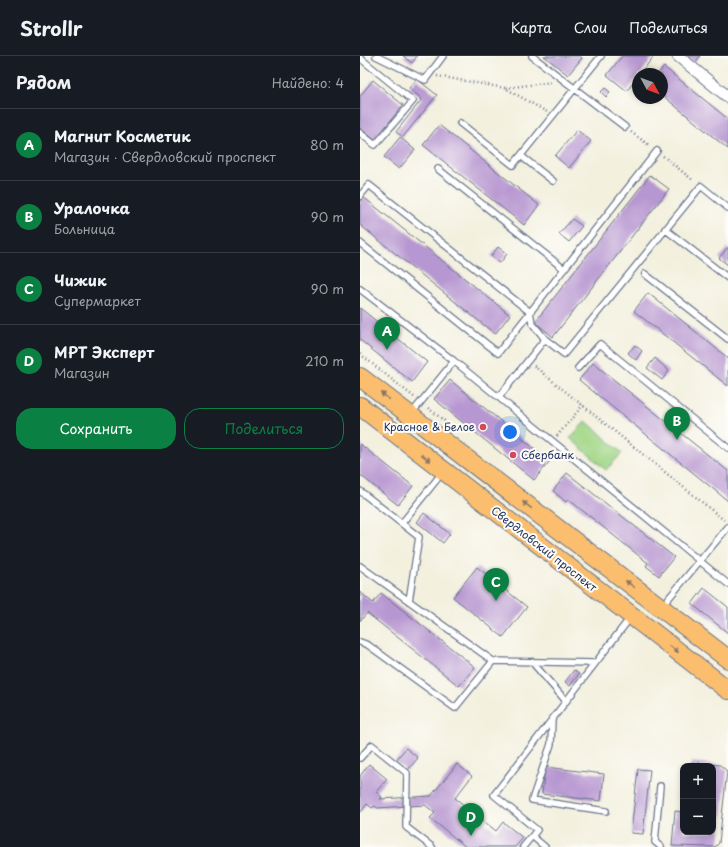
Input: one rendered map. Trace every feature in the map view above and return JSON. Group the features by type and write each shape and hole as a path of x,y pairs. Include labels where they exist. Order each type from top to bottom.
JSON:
{"main road":[{"path":"360,377 728,659"},
{"name":"Свердловский проспект","path":"360,406 728,690"}],"street":[{"path":"678,56 728,97"}],"lane":[{"path":"376,56 425,80 443,56"},
{"path":"532,56 625,127"},
{"path":"460,124 514,165 601,56"},
{"path":"360,58 413,101 375,145 360,133"},
{"path":"360,243 498,353 657,151"},
{"path":"521,156 553,181"},
{"path":"438,169 564,269"},
{"path":"360,196 369,185 530,312 532,323 545,339 564,354 701,186 728,208"},
{"path":"665,229 728,278"},
{"path":"646,274 728,340"},
{"path":"360,289 499,397 728,584"},
{"path":"499,397 545,339"},
{"path":"578,368 600,344 728,448"},
{"path":"410,416 454,361"},
{"path":"402,523 443,471"},
{"path":"360,491 419,537 409,601"},
{"path":"661,608 728,527"},
{"path":"360,566 493,661 594,664"},
{"path":"524,847 537,830 494,795 631,616"},
{"path":"360,642 368,645 455,708 493,661"},
{"path":"532,662 566,701"},
{"path":"552,719 551,744 532,800 606,811"},
{"path":"360,758 372,744 407,773 406,827 432,847"},
{"path":"660,786 655,842 662,847"},
{"path":"532,836 545,847"}],"path":[{"path":"429,75 505,88 564,81"},
{"path":"505,88 553,116"},
{"path":"527,361 728,522"},
{"path":"553,441 583,405"}],"green space":[{"path":"586,421 622,453 606,470 570,438"}],"building":[{"path":"403,56 417,56 412,63"},
{"path":"544,56 580,56 582,58 568,75"},
{"path":"622,56 654,56 645,68 632,68 632,84 627,91 607,75"},
{"path":"691,56 700,56 695,63 689,59"},
{"path":"668,70 728,119 728,149 668,100"},
{"path":"417,79 437,95 403,137 396,132 422,99 409,88"},
{"path":"373,80 403,105 375,140 360,128 360,96"},
{"path":"605,88 610,92 606,97 601,92"},
{"path":"439,125 539,205 524,225 423,145"},
{"path":"577,130 591,141 569,168 555,156"},
{"path":"400,137 415,150 399,169 384,157"},
{"path":"650,175 669,189 553,337 535,322"},
{"path":"362,196 510,315 495,334 360,225 360,199"},
{"path":"572,219 582,226 569,242 559,234"},
{"path":"498,247 507,254 500,263 491,256"},
{"path":"728,247 728,265 719,258"},
{"path":"648,293 728,358 728,386 634,311"},
{"path":"360,308 427,362 412,382 360,340"},
{"path":"635,345 642,351 636,360 628,353"},
{"path":"655,358 669,371 662,380 647,368"},
{"path":"593,363 728,471 728,501 579,380"},
{"path":"450,380 550,461 534,480 434,399"},
{"path":"360,444 413,486 398,505 360,475"},
{"path":"567,473 674,557 659,576 646,566 648,563 568,499 566,502 553,491"},
{"path":"424,513 450,534 443,543 417,522"},
{"path":"477,567 527,607 503,637 453,597"},
{"path":"704,588 728,607 728,633 692,604"},
{"path":"360,592 373,603 381,593 475,667 459,686 367,613 360,621"},
{"path":"574,670 579,674 570,686 565,682"},
{"path":"406,748 418,758 407,771 395,761"},
{"path":"369,764 387,779 376,792 382,797 380,799 431,796 457,764 472,776 455,798 496,831 503,822 523,838 515,847 466,847 430,818 435,813 425,805 377,808 375,806 372,808 367,804 360,813 360,776"},
{"path":"716,765 720,765 727,771 719,843 715,847 672,846 675,811 680,812 680,835 716,835"},
{"path":"545,767 604,774 601,801 542,794"},
{"path":"638,769 650,770 643,834 631,833"}],"place":[{"name":"Магнит Косметик","path":"387,350"},
{"name":"Красное & Белое","path":"483,427"},
{"name":"Уралочка","path":"677,440"},
{"name":"Сбербанк","path":"513,455"},
{"name":"Чижик","path":"496,601"},
{"name":"МРТ Эксперт","path":"471,836"}]}
